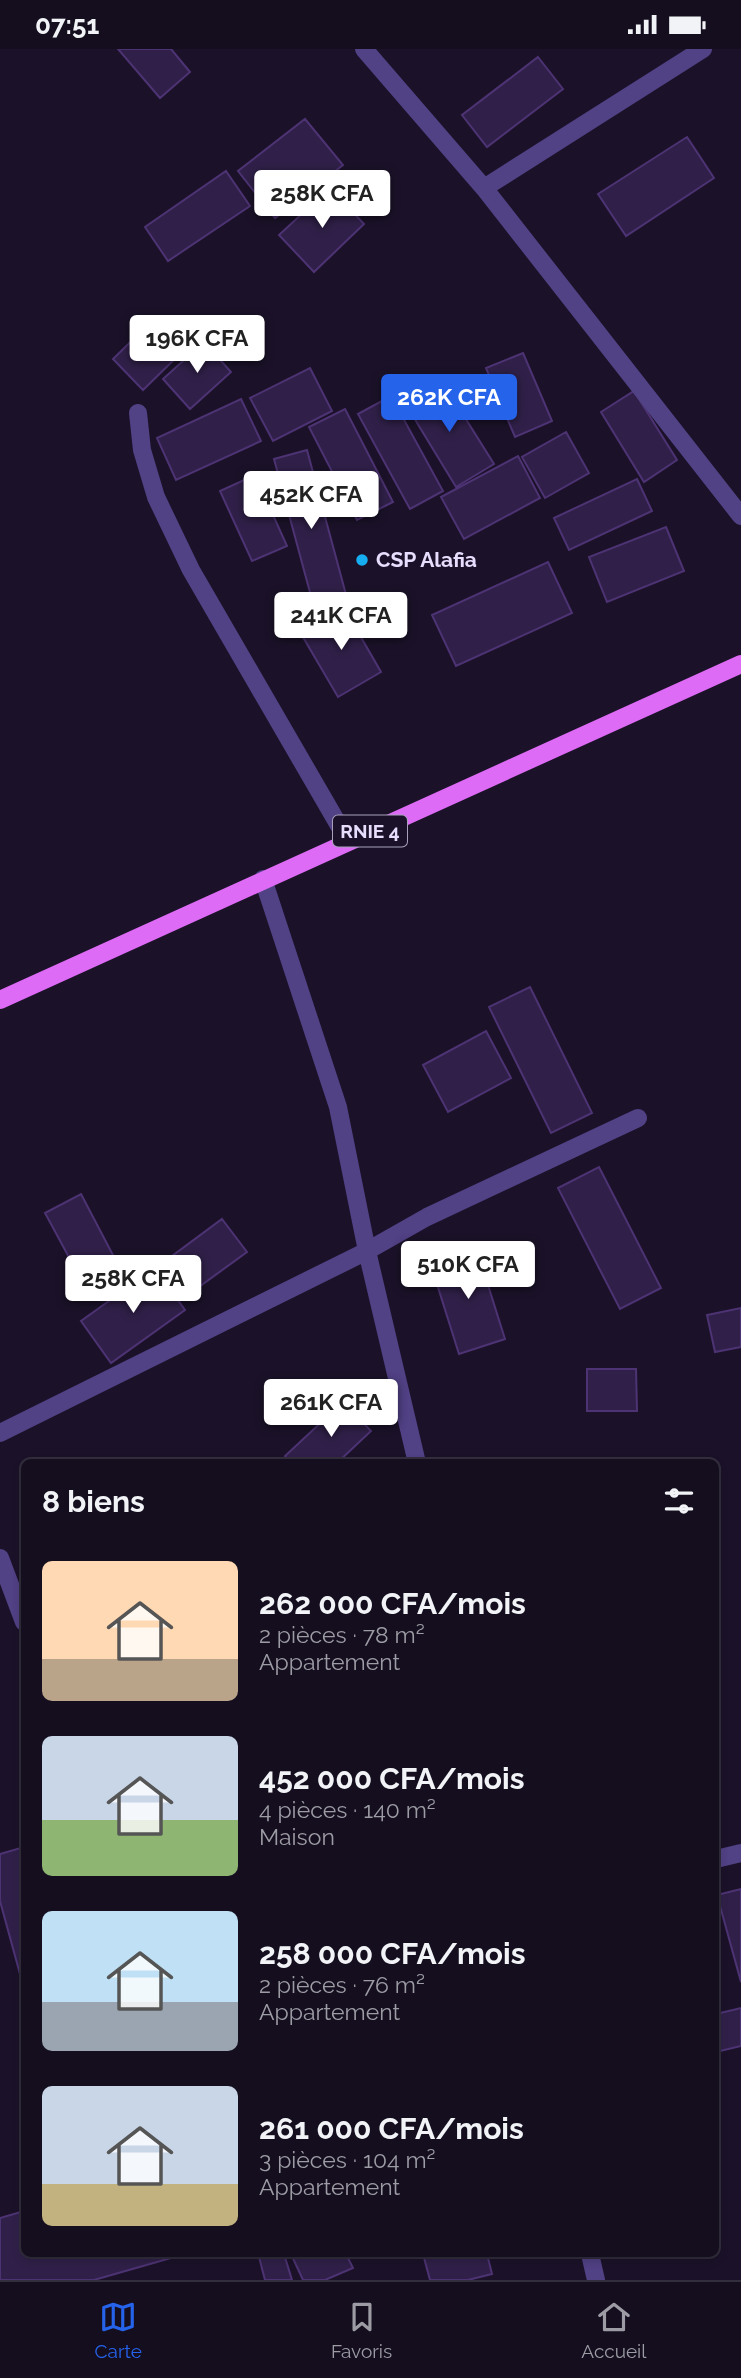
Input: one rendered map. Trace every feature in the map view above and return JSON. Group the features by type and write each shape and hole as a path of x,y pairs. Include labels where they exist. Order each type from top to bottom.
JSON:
{"main road":[{"name":"RNIE 4","path":"0,1000 741,664"}],"street":[{"path":"364,49 484,188 741,516"},
{"path":"484,188 703,49"},
{"path":"138,413 142,450 156,497 191,570 348,841"},
{"path":"262,879 338,1107 367,1251 416,1459"},
{"path":"0,1433 367,1251 427,1217 638,1118"},
{"path":"0,1558 21,1614"},
{"path":"719,1858 741,1853"},
{"path":"591,2257 596,2280"}],"building":[{"path":"118,49 171,49 190,72 160,98"},
{"path":"538,57 563,89 487,147 462,115"},
{"path":"305,119 343,165 275,218 238,171"},
{"path":"687,137 714,178 626,236 598,194"},
{"path":"226,171 250,206 168,261 145,227"},
{"path":"330,188 364,224 314,272 279,235"},
{"path":"153,320 184,350 143,390 113,359"},
{"path":"204,342 231,372 190,409 163,379"},
{"path":"523,353 552,421 515,437 486,368"},
{"path":"310,368 332,411 273,441 250,398"},
{"path":"442,381 494,464 456,487 405,403"},
{"path":"634,391 677,460 644,482 601,412"},
{"path":"391,396 443,491 410,509 358,414"},
{"path":"241,399 261,441 176,480 157,438"},
{"path":"345,409 393,502 357,520 309,427"},
{"path":"566,432 589,473 545,498 522,457"},
{"path":"307,450 348,602 315,611 274,459"},
{"path":"518,456 540,498 464,539 441,497"},
{"path":"255,475 287,546 252,561 220,491"},
{"path":"637,479 652,511 569,550 554,518"},
{"path":"666,527 684,571 607,602 589,557"},
{"path":"548,562 572,613 456,666 432,615"},
{"path":"343,606 381,672 338,697 300,632"},
{"path":"530,987 592,1113 551,1133 489,1007"},
{"path":"486,1031 511,1078 448,1112 423,1065"},
{"path":"599,1167 661,1288 620,1309 558,1188"},
{"path":"81,1194 126,1280 91,1298 45,1213"},
{"path":"222,1219 247,1252 192,1292 168,1259"},
{"path":"476,1247 505,1339 459,1354 430,1262"},
{"path":"155,1268 185,1310 111,1363 81,1321"},
{"path":"741,1308 741,1347 715,1352 707,1315"},
{"path":"587,1369 636,1369 637,1411 587,1411"},
{"path":"343,1402 371,1431 341,1459 288,1459 285,1456"},
{"path":"21,1848 21,1978 0,1901 0,1854"},
{"path":"741,1889 741,1982 719,1902 719,1894"},
{"path":"741,2008 741,2046 719,2051 719,2013"},
{"path":"21,2212 21,2257 174,2257 94,2280 0,2280 0,2218"},
{"path":"259,2257 285,2257 292,2280 265,2280"},
{"path":"292,2257 348,2257 353,2268 325,2280 303,2280"},
{"path":"424,2257 488,2257 492,2274 468,2280 430,2280"}],"place":[{"name":"CSP Alafia","path":"362,560"}]}
